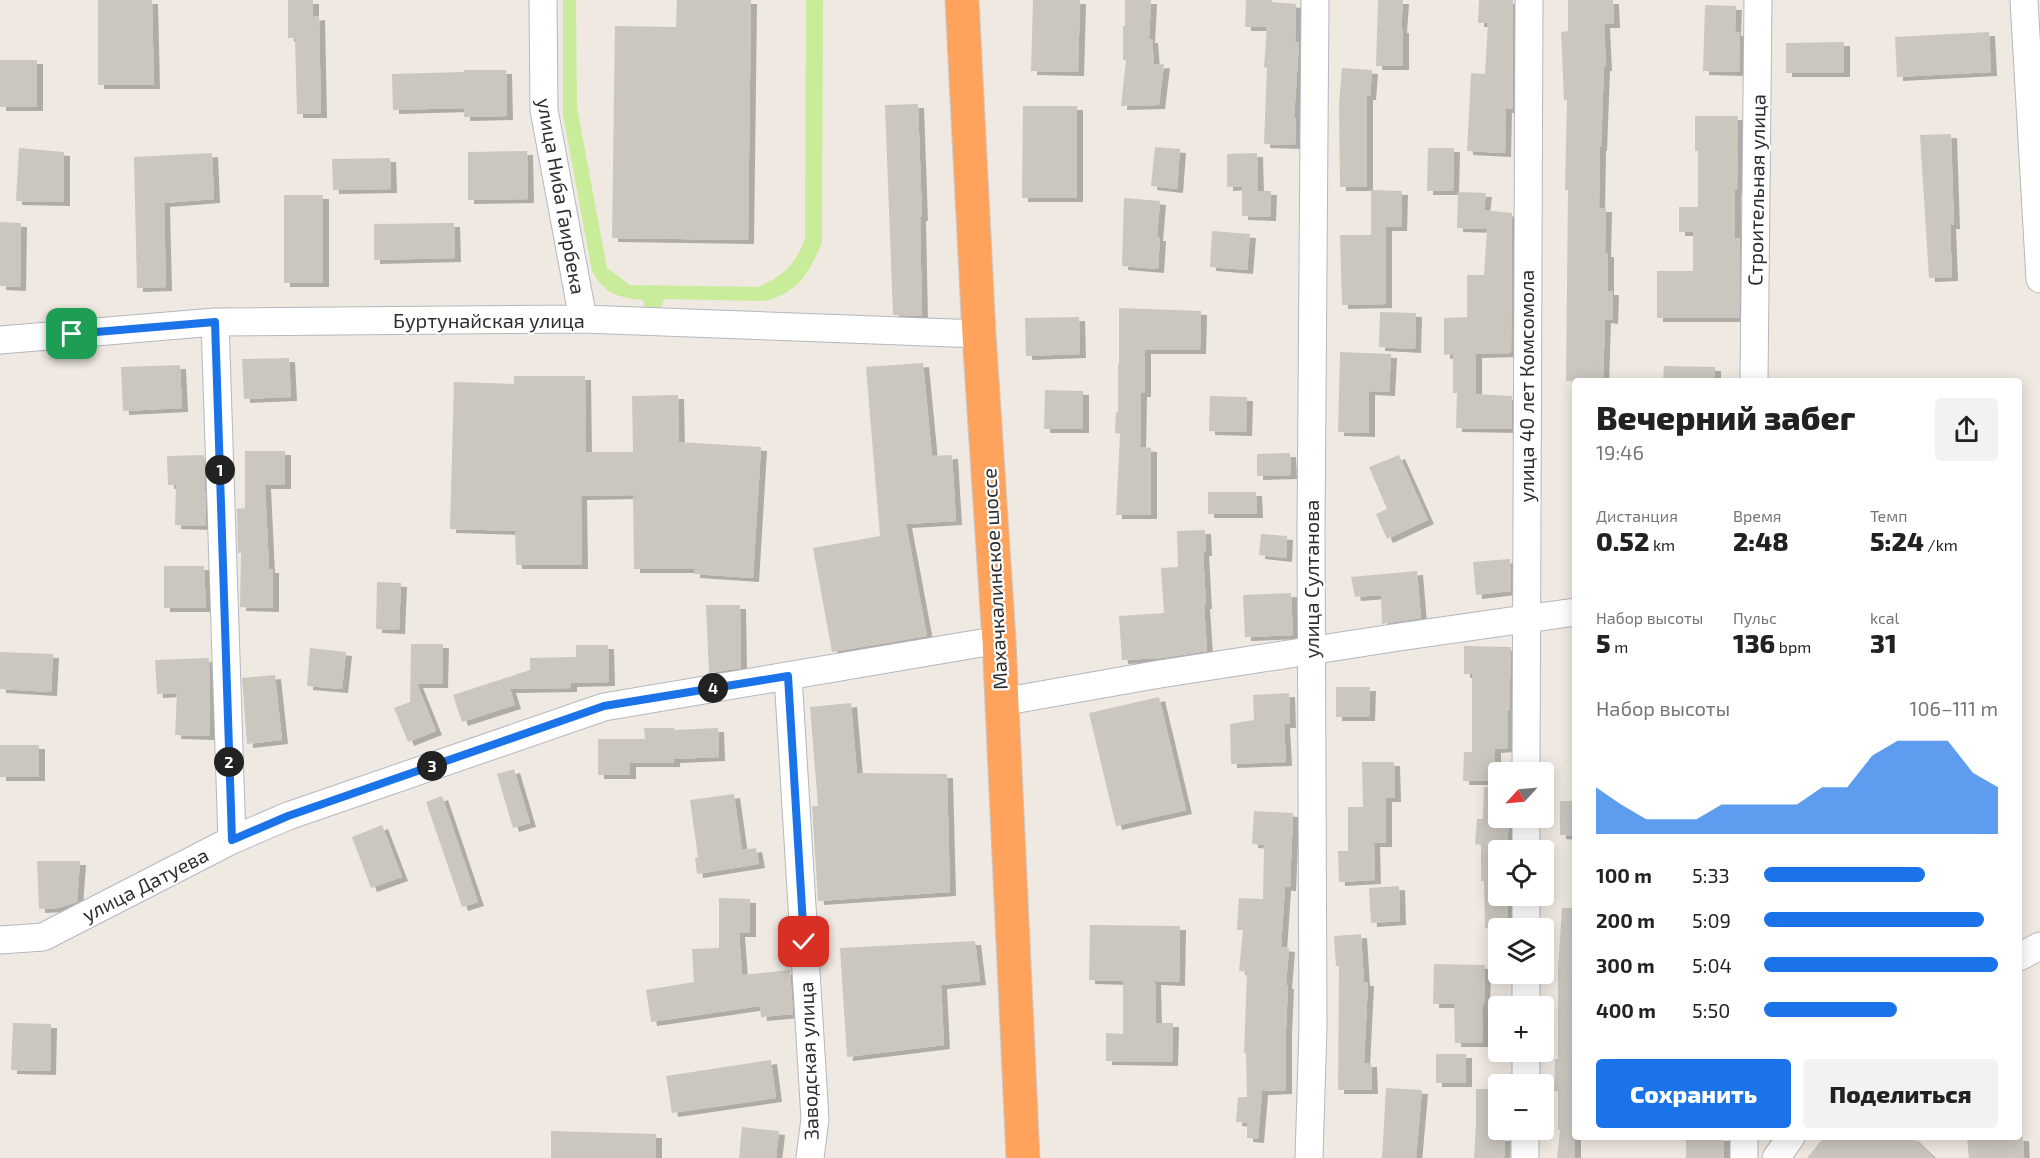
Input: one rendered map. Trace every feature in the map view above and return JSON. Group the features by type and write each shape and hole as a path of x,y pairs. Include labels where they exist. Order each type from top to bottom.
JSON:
{"highway":[{"name":"Махачкалинское шоссе","path":"962,0 979,334 999,640 1023,1158"}],"street":[{"name":"улица Ниба Гаирбека","path":"543,0 544,110 583,319"},
{"name":"улица Султанова","path":"1309,1158 1313,1027 1311,650 1315,0"},
{"name":"улица 40 лет Комсомола","path":"1526,762 1529,0"},
{"name":"Строительная улица","path":"1754,378 1758,0"},
{"path":"2024,0 2040,279"},
{"name":"Буртунайская улица","path":"0,340 215,322 583,319 979,334"},
{"path":"215,322 232,840"},
{"path":"1001,702 1311,650 1572,612"},
{"name":"улица Датуева","path":"0,940 43,937 232,840 288,816 604,706 999,640"},
{"name":"Заводская улица","path":"788,676 814,1119 810,1158"},
{"path":"2022,955 2040,946"},
{"path":"1525,1140 1525,1158"},
{"path":"1744,1140 1744,1158"},
{"path":"1776,1158 1789,1140"}],"green space":[{"path":"563,0 576,0 577,107 607,268 630,285 759,287 788,268 805,239 806,0 823,0 822,243 807,273 794,287 765,301 664,299 661,309 645,309 643,300 619,296 607,290 597,279 592,271 563,115"}],"building":[{"path":"98,0 152,0 154,85 98,85"},
{"path":"288,0 313,0 313,17 319,16 321,114 297,114 295,38 288,38"},
{"path":"677,0 751,0 748,240 612,238 615,26 676,27"},
{"path":"1033,0 1080,0 1078,72 1031,71"},
{"path":"1125,0 1151,0 1149,39 1152,39 1154,65 1164,64 1159,105 1121,106 1126,60 1123,60"},
{"path":"1246,0 1272,0 1272,2 1296,4 1295,42 1299,43 1294,118 1296,118 1295,145 1264,144 1267,68 1264,67 1267,27 1245,27"},
{"path":"1378,0 1403,0 1401,29 1403,29 1403,66 1376,66"},
{"path":"1479,0 1513,0 1513,109 1506,109 1505,153 1467,151 1471,73 1485,74 1488,23 1478,23"},
{"path":"1568,0 1613,0 1614,24 1604,24 1606,67 1604,67 1600,147 1599,208 1606,208 1605,253 1608,253 1608,291 1613,291 1612,320 1605,319 1603,378 1572,378 1572,381 1566,381 1567,100 1564,100 1561,32 1568,31"},
{"path":"1705,5 1736,6 1735,32 1740,32 1739,72 1703,71"},
{"path":"1989,32 1991,72 1897,77 1895,37"},
{"path":"1844,42 1844,73 1786,73 1786,43"},
{"path":"0,60 37,60 37,107 0,107"},
{"path":"1342,68 1372,70 1370,96 1367,96 1367,187 1340,187 1339,105"},
{"path":"464,70 506,70 507,116 464,117 464,108 393,110 392,74 464,72"},
{"path":"918,104 922,217 920,217 922,316 893,315 885,105"},
{"path":"1023,106 1077,106 1077,198 1022,198"},
{"path":"1695,116 1738,116 1735,238 1740,238 1739,318 1657,318 1657,271 1693,271 1693,232 1679,232 1679,207 1698,207 1698,151 1695,151"},
{"path":"1951,134 1954,225 1950,225 1952,277 1929,278 1920,135"},
{"path":"1155,147 1180,149 1177,189 1151,186"},
{"path":"19,148 64,152 64,202 16,201"},
{"path":"1428,148 1454,148 1453,191 1427,191"},
{"path":"527,151 528,199 468,200 468,152"},
{"path":"212,153 214,199 164,203 166,287 137,288 134,157"},
{"path":"1257,153 1258,191 1271,191 1270,217 1242,216 1242,186 1227,187 1227,154"},
{"path":"390,158 391,189 333,190 332,159"},
{"path":"1371,190 1402,191 1401,227 1386,227 1386,304 1342,305 1340,235 1371,235"},
{"path":"1458,192 1486,193 1484,210 1512,213 1511,353 1476,354 1476,394 1512,396 1512,429 1456,428 1457,393 1453,393 1453,354 1444,355 1444,318 1467,317 1467,275 1484,275 1487,229 1457,228"},
{"path":"284,195 323,195 323,283 284,283"},
{"path":"1124,198 1160,201 1157,237 1160,237 1158,269 1122,266"},
{"path":"0,222 21,223 20,287 0,286"},
{"path":"454,223 455,258 374,260 374,224"},
{"path":"1212,231 1250,234 1247,270 1210,267"},
{"path":"1119,308 1201,311 1200,350 1145,350 1145,393 1141,393 1140,447 1151,448 1151,515 1116,515 1120,434 1115,433 1116,412 1118,412"},
{"path":"1380,312 1416,313 1415,349 1379,347"},
{"path":"1079,317 1080,354 1026,356 1025,318"},
{"path":"1340,352 1391,354 1389,392 1369,391 1369,433 1338,432"},
{"path":"289,358 291,397 244,399 242,359"},
{"path":"923,363 932,456 952,455 956,521 906,524 927,636 832,652 813,548 880,536 866,367"},
{"path":"180,365 182,408 123,411 121,367"},
{"path":"1664,366 1715,367 1715,378 1663,378"},
{"path":"514,376 585,376 586,452 633,452 632,396 678,395 679,442 761,447 753,578 694,574 694,569 634,569 633,495 581,496 582,565 516,565 515,531 450,529 454,382 514,384"},
{"path":"1045,390 1083,391 1083,429 1044,429"},
{"path":"1210,396 1247,397 1246,432 1209,431"},
{"path":"245,451 285,451 285,485 265,485 269,569 273,569 273,608 240,607 241,553 238,553 237,509 245,508"},
{"path":"1290,453 1291,475 1257,476 1257,454"},
{"path":"204,455 206,526 175,525 176,485 168,485 167,456"},
{"path":"1399,455 1428,520 1387,539 1376,514 1387,509 1369,467"},
{"path":"1208,492 1256,492 1257,514 1208,514"},
{"path":"1205,530 1206,552 1203,552 1207,651 1162,658 1122,660 1119,616 1164,613 1161,568 1178,567 1177,531"},
{"path":"1261,534 1287,536 1286,558 1259,555"},
{"path":"1510,559 1511,591 1476,595 1473,562"},
{"path":"164,566 204,566 206,608 164,608"},
{"path":"1417,571 1421,618 1382,624 1381,595 1355,597 1351,577"},
{"path":"377,582 401,583 399,630 376,629"},
{"path":"1291,593 1293,635 1245,637 1243,595"},
{"path":"706,605 740,605 741,668 709,673"},
{"path":"411,644 443,644 442,684 417,684 436,731 408,742 394,708 410,702"},
{"path":"576,645 608,645 609,682 571,683 571,688 510,689 515,705 462,722 453,695 530,670 530,658 576,657"},
{"path":"1464,646 1511,647 1509,711 1507,711 1508,748 1495,749 1495,762 1488,762 1488,781 1463,781 1464,752 1472,752 1472,674 1464,674"},
{"path":"310,648 346,652 342,689 307,686"},
{"path":"0,652 53,654 51,692 0,689"},
{"path":"209,658 210,736 175,735 177,693 157,694 155,660"},
{"path":"275,675 282,740 247,744 242,678"},
{"path":"1336,687 1370,687 1369,717 1336,717"},
{"path":"1289,693 1290,724 1284,724 1286,762 1231,764 1230,724 1254,720 1253,695"},
{"path":"1159,697 1186,810 1116,826 1089,713"},
{"path":"851,703 857,773 947,774 950,892 818,901 812,806 818,806 810,707"},
{"path":"644,728 674,728 674,730 718,728 719,757 674,759 674,763 630,763 630,775 598,775 598,739 645,739"},
{"path":"0,745 39,745 39,777 0,777"},
{"path":"1362,762 1394,762 1395,798 1386,798 1386,843 1374,843 1375,880 1339,882 1338,851 1348,851 1348,807 1363,807"},
{"path":"514,769 530,823 513,828 497,774"},
{"path":"1484,787 1488,787 1488,828 1508,828 1508,840 1488,840 1488,906 1508,906 1508,918 1488,918 1488,928 1485,928 1484,881 1481,881 1481,845 1475,844 1477,819 1483,819"},
{"path":"734,794 742,850 756,848 759,864 697,874 695,858 698,857 690,800"},
{"path":"442,796 478,902 462,907 426,802"},
{"path":"1560,801 1572,801 1572,836 1560,835"},
{"path":"1254,811 1293,813 1290,887 1285,887 1281,947 1289,948 1286,985 1288,985 1286,1090 1262,1091 1258,1139 1247,1138 1247,1123 1236,1122 1238,1097 1247,1097 1246,1053 1244,1053 1247,972 1239,971 1243,930 1237,930 1239,898 1263,899 1264,845 1252,844"},
{"path":"382,825 402,877 371,888 352,837"},
{"path":"37,861 80,861 77,902 58,908 39,909"},
{"path":"1399,886 1400,921 1371,923 1369,888"},
{"path":"719,898 750,899 750,933 739,933 742,975 790,970 793,1014 761,1017 760,1006 651,1022 646,990 694,982 692,949 719,948"},
{"path":"1562,908 1572,908 1572,1140 1575,1140 1575,1158 1557,1158 1560,1130 1558,1130 1558,1091 1554,1091 1555,1059 1558,1059 1558,969"},
{"path":"1090,925 1180,926 1179,982 1155,981 1156,1023 1173,1023 1172,1062 1106,1061 1106,1033 1123,1034 1123,981 1089,980"},
{"path":"1361,934 1364,982 1368,982 1364,1063 1371,1063 1372,1090 1338,1090 1339,966 1336,966 1334,936"},
{"path":"975,941 980,981 941,985 944,1045 847,1057 840,948"},
{"path":"1434,964 1485,965 1484,1005 1482,1005 1483,1043 1455,1043 1454,1004 1433,1004"},
{"path":"13,1023 51,1024 50,1071 11,1070"},
{"path":"1436,1054 1466,1054 1466,1083 1436,1083"},
{"path":"771,1060 776,1098 672,1113 666,1076"},
{"path":"1386,1088 1422,1090 1416,1158 1382,1158"},
{"path":"1476,1089 1488,1089 1488,1140 1505,1140 1504,1158 1474,1158"},
{"path":"742,1127 779,1131 776,1158 739,1158"},
{"path":"551,1131 656,1134 656,1158 551,1158"},
{"path":"2023,1137 2024,1158 1969,1158 1967,1140 2022,1140"},
{"path":"1686,1140 1724,1140 1724,1158 1686,1158"},
{"path":"1822,1140 1915,1140 1934,1158 1807,1158"}],"route":[{"path":"72,334 215,322 232,840 288,816 604,706 788,676 804,942"}]}
